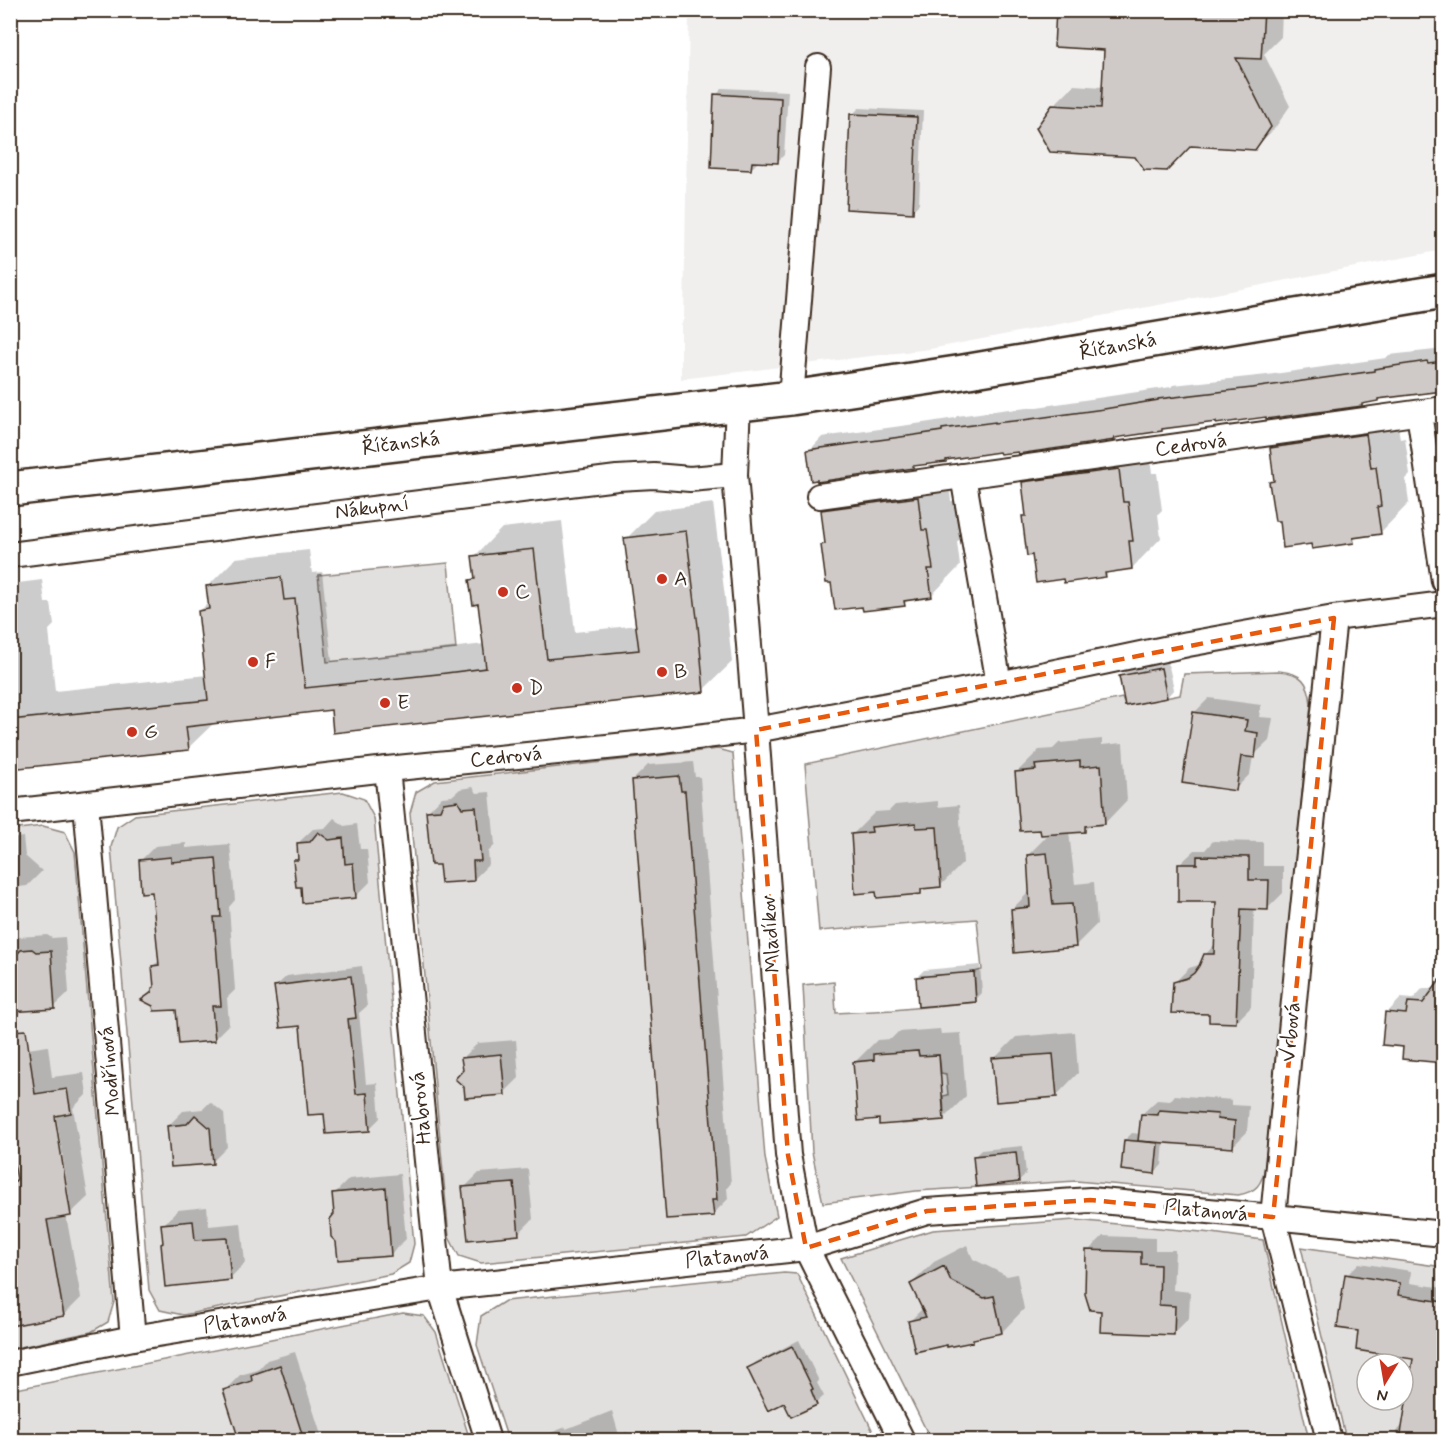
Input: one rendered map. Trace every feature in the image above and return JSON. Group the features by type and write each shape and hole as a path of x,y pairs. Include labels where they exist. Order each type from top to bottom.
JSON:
{"main road":[{"name":"Říčanská","path":"10,489 791,398 957,373 1443,291"}],"street":[{"path":"791,398 818,67"},
{"name":"Mladíkov","path":"738,403 735,475 788,1155 806,1248 902,1440"},
{"name":"Cedrová","path":"819,496 1443,410"},
{"path":"1419,413 1443,581"},
{"name":"Nákupní","path":"10,555 617,478 654,476 690,479 735,475"},
{"path":"963,476 999,684"},
{"name":"Cedrová","path":"10,812 756,730 999,684 1188,644 1334,618 1443,604"},
{"name":"Vrbová","path":"1329,1440 1273,1217 1334,618"},
{"name":"Habrová","path":"387,769 440,1288 488,1440"},
{"name":"Modřínová","path":"86,804 133,1338"},
{"name":"Platanová","path":"10,1363 133,1338 440,1288 806,1248 927,1211 1090,1200 1443,1234"}],"highlighted area":[{"path":"1334,618 1273,1217 1090,1200 927,1211 806,1248 788,1155 756,730"}],"shaded area":[{"path":"689,11 1443,11 1443,250 930,349 681,379"},
{"path":"448,563 456,649 327,662 318,575"},
{"path":"1287,672 1298,676 1306,684 1310,696 1265,1166 1260,1183 1254,1190 1238,1195 1076,1181 916,1191 823,1203 812,1152 803,985 834,982 836,1013 893,1010 976,1002 974,972 982,970 977,919 819,931 805,764 1122,698 1125,706 1180,695 1184,674","holes":["918,1051 919,1056 939,1055 941,1073 946,1074 948,1095 943,1096 944,1114 923,1116 924,1122 902,1124 896,1053"]},
{"path":"718,749 733,753 765,1158 777,1216 746,1237 481,1263 459,1256 449,1237 410,813 416,792 435,781"},
{"path":"343,792 364,799 374,818 414,1244 409,1263 391,1274 183,1315 160,1310 149,1290 111,847 117,827 135,815"},
{"path":"43,826 65,832 75,852 114,1302 108,1322 91,1332 11,1349 10,830"},
{"path":"1075,1220 1263,1240 1309,1440 931,1440 841,1258 933,1230"},
{"path":"1301,1247 1443,1267 1443,1440 1346,1440"},
{"path":"784,1273 797,1274 877,1440 508,1440 477,1345 481,1316 505,1301"},
{"path":"403,1313 424,1316 436,1332 470,1440 11,1440 11,1390"}],"building":[{"path":"1056,10 1264,10 1261,59 1236,58 1271,127 1255,150 1191,146 1167,171 1144,170 1135,157 1050,152 1036,128 1052,105 1101,108 1104,50 1054,47"},
{"path":"714,94 781,98 778,163 752,162 751,170 711,168"},
{"path":"850,114 917,117 913,213 846,209"},
{"path":"1427,361 1428,363 1443,361 1443,391 1378,399 1378,401 1362,404 1362,406 1266,419 1266,417 1162,429 1162,431 1114,438 1115,440 1018,454 1018,452 1000,454 999,452 913,466 914,468 811,481 807,450 942,431 942,429 1023,420 1158,399 1374,371 1374,369"},
{"path":"1366,434 1371,468 1376,467 1381,506 1377,507 1381,534 1353,538 1354,543 1312,549 1311,544 1283,548 1280,521 1275,521 1269,482 1274,481 1270,448"},
{"path":"1119,469 1123,502 1128,502 1133,541 1129,541 1132,569 1105,573 1106,577 1064,583 1063,579 1036,583 1032,555 1027,556 1022,516 1026,516 1022,482"},
{"path":"918,497 922,530 927,530 933,569 928,569 932,597 904,601 905,606 863,611 862,607 835,610 831,583 826,583 821,545 825,544 821,510"},
{"path":"686,531 704,692 333,733 331,710 186,727 189,750 10,769 10,720 208,700 198,611 209,609 206,586 281,577 284,600 295,599 305,688 438,674 486,668 478,604 473,605 469,580 475,579 472,556 534,549 547,659 639,650 624,538"},
{"path":"1161,668 1167,698 1125,706 1119,676"},
{"path":"1193,712 1247,720 1245,731 1258,733 1255,758 1241,756 1236,791 1182,783"},
{"path":"1080,761 1080,767 1101,765 1105,824 1085,826 1085,832 1041,835 1040,830 1020,831 1015,772 1036,770 1035,765"},
{"path":"679,776 681,791 685,791 717,1200 712,1200 714,1216 666,1219 632,780"},
{"path":"458,801 462,808 476,807 481,861 473,861 474,881 441,883 439,865 431,865 426,811 440,810 443,803"},
{"path":"916,823 916,828 937,827 941,887 921,889 921,894 877,898 876,892 855,894 851,834 872,832 871,827"},
{"path":"318,832 329,840 343,838 345,864 353,863 356,898 302,903 301,887 296,887 293,860 298,860 297,843 310,842"},
{"path":"1047,853 1053,905 1072,904 1076,947 1014,953 1011,909 1030,907 1027,855"},
{"path":"1197,856 1249,857 1249,880 1269,880 1268,910 1241,909 1236,1023 1209,1022 1209,1014 1171,1013 1173,982 1187,978 1194,973 1204,954 1214,954 1216,902 1178,902 1178,864 1197,864"},
{"path":"171,857 171,862 216,858 221,917 214,917 221,1006 212,1006 215,1041 179,1044 176,1010 154,1011 153,1006 141,1000 152,992 154,987 152,966 159,965 152,892 141,893 139,860"},
{"path":"32,949 36,952 51,951 55,1009 10,1012 10,955 17,954 21,950"},
{"path":"974,972 976,1002 918,1007 916,977"},
{"path":"351,976 356,1018 348,1019 356,1094 367,1093 370,1131 326,1134 324,1114 308,1115 300,1026 280,1028 274,986"},
{"path":"1443,976 1443,1063 1402,1059 1403,1047 1382,1045 1385,1012 1406,1014 1408,1002 1423,1003"},
{"path":"26,1030 35,1094 67,1089 71,1113 55,1116 71,1216 47,1220 64,1316 10,1326 10,1187 17,1179 10,1143 10,1031"},
{"path":"918,1051 919,1056 939,1055 944,1120 879,1125 879,1119 858,1121 853,1062 874,1060 874,1054"},
{"path":"501,1054 505,1095 465,1098 464,1087 455,1079 463,1070 461,1058"},
{"path":"1053,1054 1057,1097 996,1102 992,1058"},
{"path":"1159,1110 1218,1114 1217,1119 1235,1121 1233,1148 1138,1141 1141,1114 1158,1115"},
{"path":"195,1115 210,1128 213,1164 171,1167 167,1126 187,1124"},
{"path":"1124,1140 1158,1143 1155,1174 1121,1170"},
{"path":"1016,1152 1019,1182 976,1187 973,1156"},
{"path":"514,1183 519,1235 468,1240 462,1187"},
{"path":"386,1188 391,1256 338,1260 336,1242 331,1237 330,1219 334,1214 332,1193"},
{"path":"193,1221 195,1240 227,1238 231,1280 165,1287 161,1224"},
{"path":"1086,1250 1141,1252 1141,1264 1160,1265 1159,1305 1175,1306 1174,1335 1100,1332 1101,1311 1090,1310 1085,1294"},
{"path":"944,1266 951,1281 984,1298 994,1296 1002,1333 973,1339 973,1342 915,1352 908,1321 926,1317 910,1284"},
{"path":"1345,1274 1400,1283 1398,1295 1443,1302 1443,1440 1400,1440 1404,1412 1415,1412 1415,1352 1356,1350 1358,1331 1337,1328"},
{"path":"792,1346 813,1389 811,1390 817,1405 791,1417 784,1403 768,1411 747,1368"},
{"path":"280,1365 304,1440 239,1440 223,1390 252,1381 251,1375"}],"place":[{"name":"A","path":"662,579"},
{"name":"C","path":"503,592"},
{"name":"F","path":"253,662"},
{"name":"B","path":"662,672"},
{"name":"D","path":"517,688"},
{"name":"E","path":"385,703"},
{"name":"G","path":"132,732"}]}
